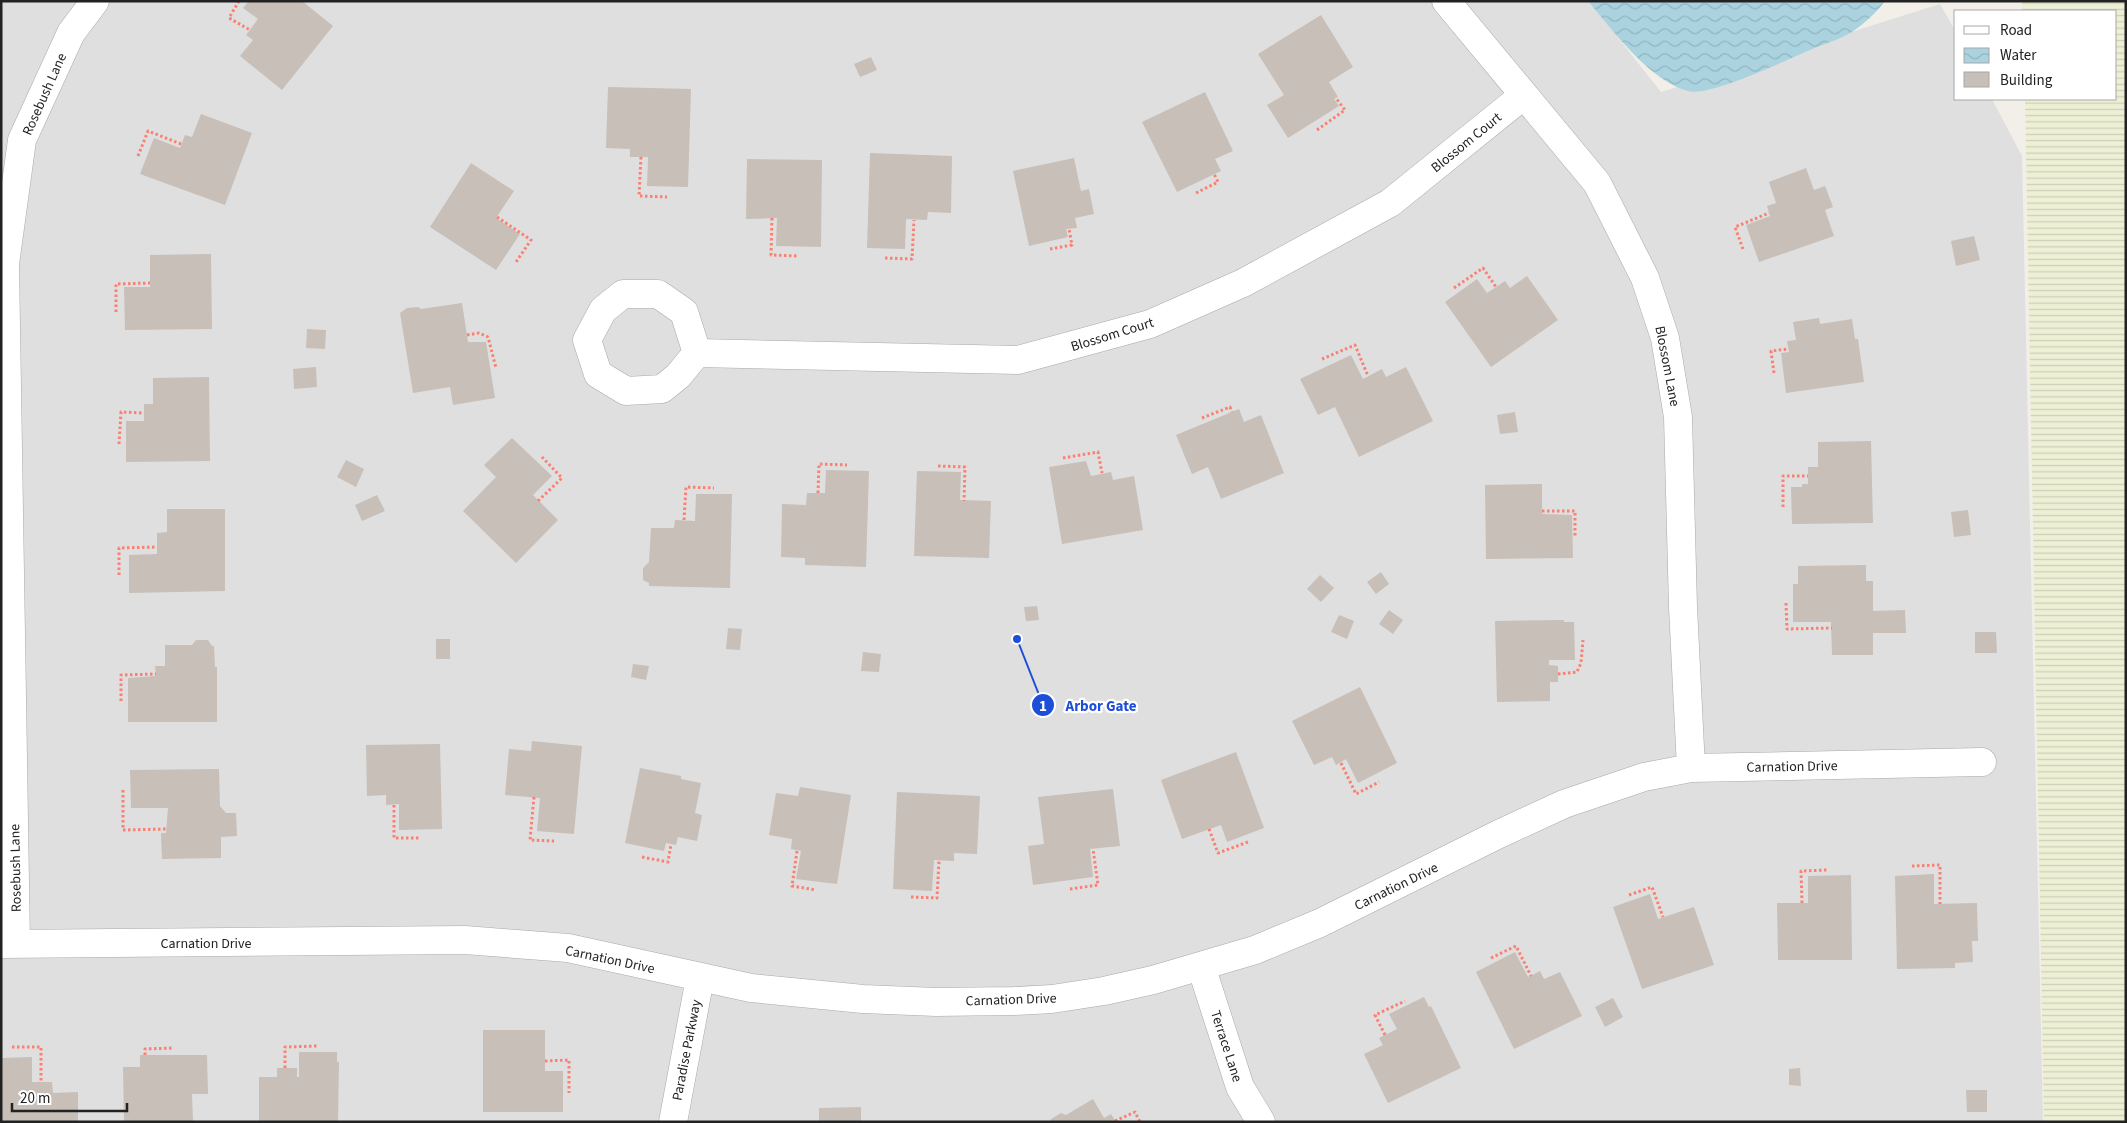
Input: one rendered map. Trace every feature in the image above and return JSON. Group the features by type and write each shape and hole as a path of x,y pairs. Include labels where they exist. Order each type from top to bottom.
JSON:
{"street":[{"name":"Rosebush Lane","path":"9,944 5,264 22,140 71,33 95,1"},
{"name":"Blossom Lane","path":"1446,1 1597,183 1645,278 1665,338 1678,417 1683,607 1691,768"},
{"name":"Blossom Court","path":"697,354 1018,360 1150,324 1243,283 1390,203 1524,95"},
{"name":"Carnation Drive","path":"9,944 465,940 568,948 751,988 863,999 936,1002 1014,1001 1052,998 1104,991 1255,950 1320,924 1498,834 1564,804 1644,777 1691,768 1982,762"},
{"name":"Terrace Lane","path":"1201,966 1240,1087 1261,1122"},
{"name":"Paradise Parkway","path":"673,1122 700,978"}],"path":[{"path":"239,1 229,18 250,30"},
{"path":"1317,130 1345,110 1336,98"},
{"path":"138,156 148,131 181,144"},
{"path":"641,157 639,196 667,197"},
{"path":"1196,193 1218,182 1214,174"},
{"path":"1744,249 1735,227 1770,214"},
{"path":"497,217 531,240 516,262"},
{"path":"772,218 770,255 799,256"},
{"path":"885,258 912,259 914,220"},
{"path":"1050,249 1072,245 1069,229"},
{"path":"1454,288 1483,268 1496,287"},
{"path":"116,312 116,284 150,283"},
{"path":"467,336 480,333 488,337 496,368"},
{"path":"1322,359 1355,345 1368,376"},
{"path":"1774,373 1771,351 1788,349"},
{"path":"1202,418 1230,407 1232,412"},
{"path":"120,444 120,412 144,413"},
{"path":"1063,458 1098,452 1102,473"},
{"path":"538,500 562,478 542,457"},
{"path":"818,493 820,464 847,465"},
{"path":"938,466 965,467 964,501"},
{"path":"1783,507 1782,476 1808,476"},
{"path":"684,520 686,487 714,488"},
{"path":"1542,511 1575,511 1576,538"},
{"path":"119,576 119,548 157,548"},
{"path":"1786,603 1787,629 1832,628"},
{"path":"1558,674 1577,672 1581,664 1583,640"},
{"path":"121,701 121,675 156,674"},
{"path":"1341,763 1356,794 1380,782"},
{"path":"122,790 123,830 166,829"},
{"path":"534,797 530,840 554,841"},
{"path":"394,805 394,838 420,838"},
{"path":"1209,829 1218,853 1248,842"},
{"path":"642,857 668,862 671,844"},
{"path":"1070,888 1098,885 1093,849"},
{"path":"797,851 792,886 816,890"},
{"path":"911,897 937,898 939,861"},
{"path":"1912,866 1940,866 1940,904"},
{"path":"1802,903 1801,871 1827,870"},
{"path":"1629,895 1652,887 1663,917"},
{"path":"1491,958 1516,946 1531,976"},
{"path":"1385,1035 1375,1015 1405,1001"},
{"path":"285,1068 285,1047 318,1046"},
{"path":"12,1047 41,1047 41,1082"},
{"path":"145,1055 145,1049 174,1048"},
{"path":"545,1061 569,1060 569,1093"},
{"path":"1115,1121 1135,1112 1140,1122"}],"shaded area":[{"path":"1,1 1589,1 1661,92 1940,4 1954,28 1954,100 1993,100 2022,156 2043,1122 1,1122"}],"green space":[{"path":"2022,1 2126,1 2126,1122 2044,1122 2025,100 2117,100 2117,10 2022,10"}],"water":[{"path":"1588,1 1885,1 1865,22 1847,35 1713,89 1688,91 1660,77 1646,66 1633,54"}],"building":[{"path":"249,1 302,1 333,26 282,90 240,56 253,40 246,35 258,19 243,8"},
{"path":"1321,15 1353,67 1329,82 1338,97 1334,99 1339,106 1288,138 1267,105 1284,95 1258,54"},
{"path":"871,57 877,70 860,77 854,64"},
{"path":"608,87 691,89 688,187 647,186 648,157 630,157 630,149 606,148"},
{"path":"1205,92 1233,151 1215,159 1221,171 1177,192 1142,122"},
{"path":"201,114 252,133 225,205 140,174 154,138 180,148 185,135 192,137"},
{"path":"870,153 952,156 951,213 928,212 927,220 906,219 905,249 867,248"},
{"path":"1074,158 1081,191 1089,189 1094,214 1075,218 1077,228 1066,229 1068,237 1029,246 1013,171"},
{"path":"747,159 822,160 821,247 776,246 777,218 746,219"},
{"path":"471,163 514,191 496,218 520,234 496,270 430,227"},
{"path":"1806,168 1814,190 1825,186 1833,207 1825,210 1834,236 1759,262 1746,225 1770,216 1767,206 1776,203 1769,182"},
{"path":"1974,236 1980,260 1956,266 1951,241"},
{"path":"211,254 212,329 125,330 124,287 150,287 150,255"},
{"path":"1527,276 1558,320 1491,367 1445,302 1477,279 1487,293 1505,281 1510,288"},
{"path":"462,303 468,342 486,342 495,398 453,405 450,387 413,393 400,313 407,308 418,307 421,309"},
{"path":"1819,318 1820,324 1852,319 1855,339 1858,339 1864,382 1786,393 1781,353 1789,352 1787,341 1796,340 1793,322"},
{"path":"307,329 326,330 325,349 306,348"},
{"path":"1351,355 1363,379 1382,369 1386,377 1406,367 1433,421 1359,457 1335,407 1318,415 1300,379"},
{"path":"316,367 317,387 294,389 293,369"},
{"path":"209,377 210,461 126,462 126,421 144,421 144,404 153,404 153,378"},
{"path":"1239,409 1244,422 1261,415 1284,473 1221,499 1208,467 1192,474 1176,435"},
{"path":"1515,412 1518,432 1500,434 1497,415"},
{"path":"512,438 552,476 533,495 558,520 516,563 463,511 496,477 484,465"},
{"path":"1871,441 1873,523 1792,524 1791,487 1802,487 1802,484 1808,484 1808,467 1818,467 1818,442"},
{"path":"346,460 364,469 356,487 337,477"},
{"path":"1086,461 1091,476 1111,472 1113,480 1134,476 1143,530 1062,544 1049,467"},
{"path":"826,470 869,471 866,567 805,565 805,558 781,557 782,504 806,505 807,493 825,493"},
{"path":"917,471 961,472 960,500 991,501 989,558 914,556"},
{"path":"1542,484 1542,514 1572,515 1573,558 1486,559 1485,485"},
{"path":"696,494 732,494 730,588 649,586 649,583 643,580 643,568 649,562 651,528 674,528 675,520 695,521"},
{"path":"377,495 385,511 362,521 355,505"},
{"path":"167,509 225,509 225,591 129,593 129,555 157,554 157,533 167,532"},
{"path":"1968,510 1971,535 1954,537 1951,512"},
{"path":"1866,565 1866,581 1873,581 1873,611 1905,610 1906,633 1873,633 1873,655 1832,655 1831,622 1793,622 1793,584 1798,584 1798,566"},
{"path":"1381,572 1389,584 1376,594 1367,582"},
{"path":"1320,575 1334,588 1321,602 1307,589"},
{"path":"1037,606 1039,620 1026,621 1024,607"},
{"path":"1389,610 1403,620 1393,634 1379,624"},
{"path":"1339,615 1354,621 1347,639 1331,632"},
{"path":"1564,620 1564,622 1574,622 1575,660 1549,660 1549,665 1558,666 1558,682 1550,682 1550,701 1497,702 1495,621"},
{"path":"728,628 742,629 740,650 726,649"},
{"path":"1975,632 1996,632 1997,653 1975,653"},
{"path":"436,639 450,639 450,659 436,659"},
{"path":"196,640 208,640 214,646 215,667 217,667 217,722 128,722 128,678 156,676 155,666 165,666 165,645 192,645"},
{"path":"863,652 881,654 879,672 861,671"},
{"path":"633,664 649,666 646,680 631,677"},
{"path":"1360,687 1397,763 1358,783 1346,759 1336,765 1332,757 1314,765 1292,721"},
{"path":"532,741 582,746 574,834 537,831 540,798 505,795 509,749 531,751"},
{"path":"440,744 442,829 399,830 399,804 386,805 386,795 367,796 366,745"},
{"path":"1236,752 1264,828 1227,842 1221,825 1182,839 1161,780"},
{"path":"640,768 681,776 681,779 701,783 695,813 702,815 697,841 678,837 676,845 666,843 664,851 625,843"},
{"path":"219,769 220,806 226,813 236,813 237,836 221,837 221,858 162,859 161,833 166,833 168,808 131,808 130,770"},
{"path":"800,787 851,795 837,884 796,879 801,851 791,849 792,839 769,835 776,793 798,796"},
{"path":"1113,789 1120,846 1090,849 1093,877 1033,885 1028,846 1044,844 1038,797"},
{"path":"897,792 980,796 977,854 954,853 954,861 934,860 932,891 893,889"},
{"path":"1934,874 1934,904 1977,903 1978,941 1972,941 1973,962 1955,963 1955,968 1897,969 1895,876"},
{"path":"1851,875 1852,960 1778,960 1777,903 1808,903 1808,876"},
{"path":"1650,894 1658,919 1694,907 1714,965 1642,989 1613,907"},
{"path":"1515,952 1528,977 1540,971 1544,979 1560,972 1582,1016 1514,1049 1476,972"},
{"path":"1424,997 1429,1007 1431,1006 1461,1068 1388,1103 1364,1054 1383,1045 1379,1038 1397,1029 1389,1014"},
{"path":"1613,998 1623,1017 1605,1027 1595,1007"},
{"path":"483,1030 545,1030 545,1071 563,1071 563,1112 483,1112"},
{"path":"299,1052 337,1052 337,1062 339,1062 338,1122 259,1122 259,1077 277,1077 277,1068 297,1068 297,1077 299,1077"},
{"path":"140,1055 207,1055 208,1094 192,1094 193,1122 124,1122 123,1067 140,1067"},
{"path":"32,1057 32,1082 52,1082 53,1093 78,1092 78,1122 1,1122 1,1058"},
{"path":"1800,1068 1801,1086 1789,1085 1789,1069"},
{"path":"1966,1090 1987,1090 1987,1112 1967,1112"},
{"path":"1093,1099 1104,1118 1111,1114 1116,1122 1050,1122 1051,1119 1061,1113 1066,1115"},
{"path":"861,1107 861,1122 819,1122 819,1108"}],"place":[{"name":"Arbor Gate","path":"1017,639"}]}
